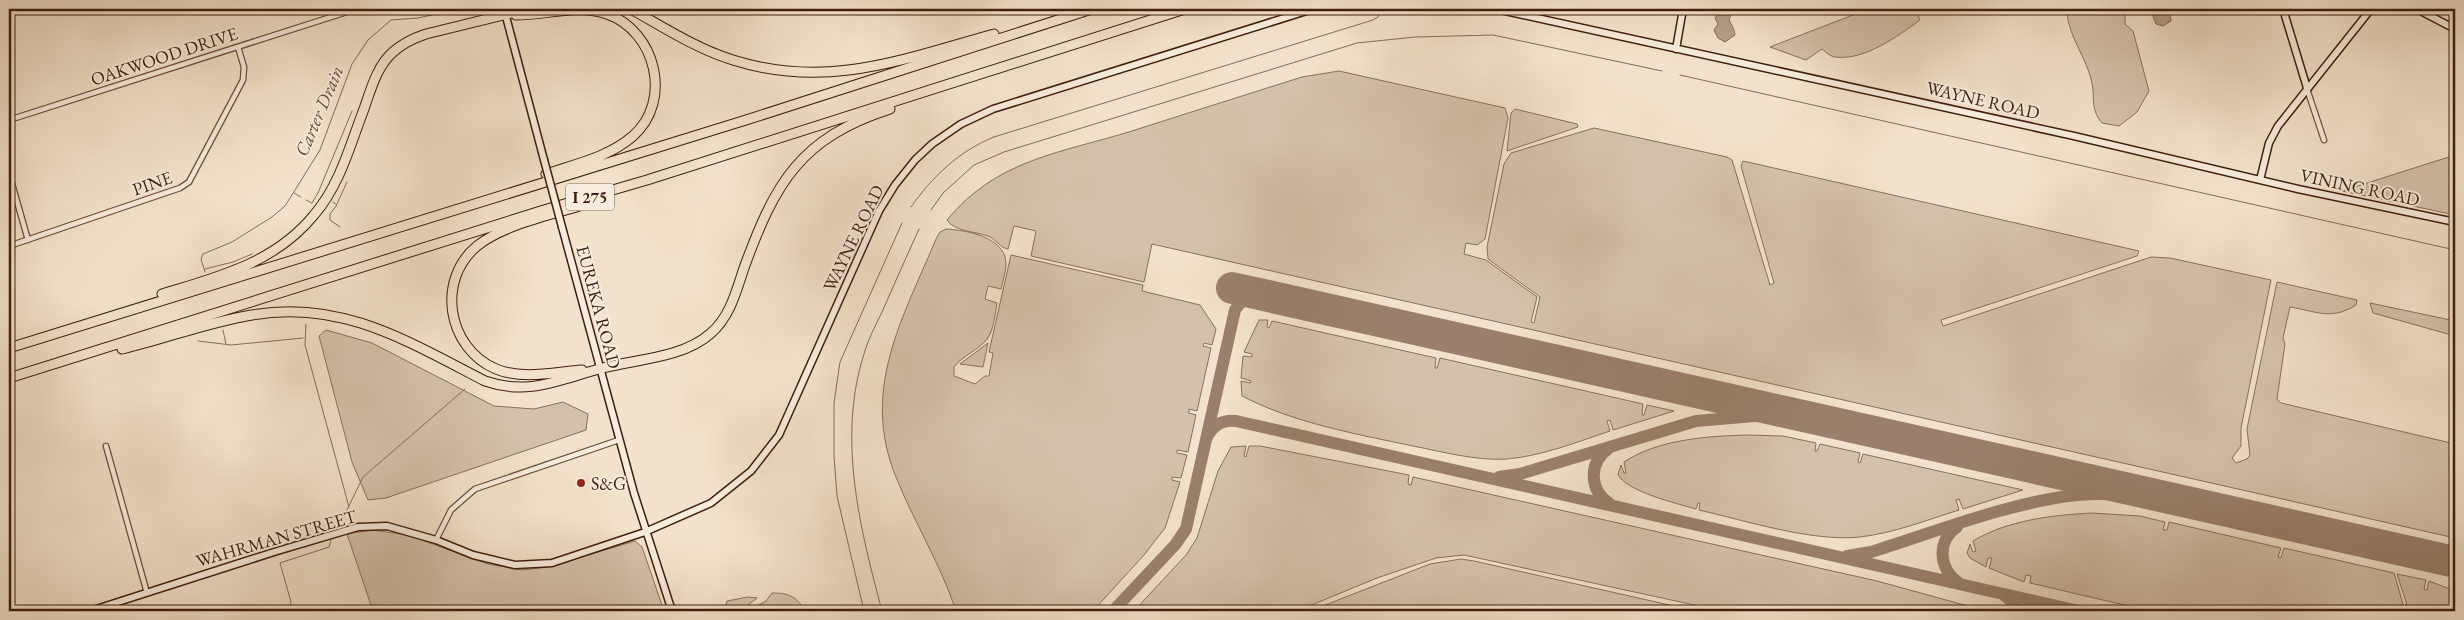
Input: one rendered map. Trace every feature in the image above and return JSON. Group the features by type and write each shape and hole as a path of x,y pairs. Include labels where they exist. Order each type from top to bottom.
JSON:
{"highway":[{"path":"77,326 102,314 246,267 287,242 314,216 326,200 338,176 374,81 393,52 413,38 505,12 528,9"},
{"path":"631,9 731,60 759,68 814,74 859,70 879,66 1000,32 1070,16"},
{"name":"I 275","path":"9,348 746,120 1092,9"},
{"name":"I 275","path":"9,378 544,210 647,180 1185,9"},
{"path":"458,208 604,155 622,146 644,123 652,107 656,81 649,52 638,35 624,23 608,14 584,10 505,12"},
{"path":"100,350 112,351 252,315 301,311 352,319 374,326 500,386 533,388 600,368 685,348 704,338 716,328 729,308 755,238 774,195 797,164 815,147 835,132 874,115 1023,66 1081,43"},
{"path":"600,368 526,374 502,371 484,363 468,349 455,324 451,300 452,288 469,254 500,232 605,197 647,180"}],"main road":[{"name":"WAYNE ROAD","path":"645,532 711,503 751,471 770,448 787,420 881,207 907,169 932,144 961,124 993,109 1314,9"},
{"name":"WAYNE ROAD","path":"1496,9 2074,136 2260,180"},
{"path":"1676,49 1683,9"},
{"path":"2283,9 2307,88"},
{"path":"2260,180 2269,143 2278,126 2371,9"},
{"path":"2417,9 2455,29"},
{"name":"EUREKA ROAD","path":"505,12 619,440 645,532 672,611"},
{"name":"VINING ROAD","path":"2260,180 2455,222"},
{"name":"WAHRMAN STREET","path":"90,611 358,527 386,526 436,540 473,555 514,565 552,563 645,532"}],"street":[{"name":"OAKWOOD DRIVE","path":"9,120 356,9"},
{"name":"PINE","path":"9,246 180,188 189,182 243,80 244,67 238,47"},
{"path":"2307,88 2324,140"},
{"path":"9,173 28,240"},
{"path":"436,540 451,510 475,489 619,440"},
{"path":"106,446 147,593"}],"shaded area":[{"path":"1721,9 1738,9 1729,19 1735,35 1725,42 1718,38 1714,30 1718,24 1715,18"},
{"path":"1859,9 1915,9 1920,20 1880,46 1846,57 1833,57 1822,49 1806,60 1770,47 1858,13"},
{"path":"2067,9 2125,10 2125,24 2133,31 2149,91 2137,112 2119,126 2102,123 2098,118 2094,107 2091,79 2073,36"},
{"path":"2150,9 2170,9 2171,21 2163,26 2156,24"},
{"path":"1339,71 1505,108 1508,118 1485,239 1477,245 1466,243 1464,254 1486,260 1537,297 1531,322 1534,323 1540,297 1488,259 1487,247 1504,164 1511,153 1594,128 1727,157 1732,160 1770,285 1774,283 1741,166 1743,161 2139,251 2137,256 1941,320 1943,326 2151,257 2170,258 2271,280 2241,428 2241,446 2232,458 2236,463 2247,459 2250,455 2247,429 2277,282 2357,300 2356,305 2347,310 2331,314 2290,307 2283,338 2285,344 2277,399 2281,403 2455,444 2455,538 1152,244 1144,282 1031,256 1036,231 1014,226 1008,249 988,236 954,227 947,220 966,200 987,183 1032,161 1302,77"},
{"path":"1515,109 1577,124 1578,127 1507,151 1511,113"},
{"path":"2455,155 2455,215 2342,191"},
{"path":"946,229 971,233 989,239 1002,250 1006,261 1001,289 988,286 985,299 997,303 990,334 984,342 954,367 954,376 975,384 985,376 989,376 993,353 989,352 1011,255 1143,285 1142,291 1200,305 1216,329 1212,345 1204,343 1203,346 1211,348 1197,411 1189,409 1189,413 1196,415 1188,452 1177,450 1177,453 1187,455 1181,478 1172,477 1172,480 1180,482 1165,528 1144,555 1093,611 956,611 943,577 896,477 886,445 882,414 884,384 899,326 936,239 940,232"},
{"path":"2370,303 2455,321 2455,336 2373,313"},
{"path":"1259,320 1268,320 1267,327 1269,328 1272,321 1436,358 1435,368 1437,368 1440,358 1643,404 1642,415 1644,415 1647,405 1674,411 1613,430 1610,420 1607,421 1610,431 1546,452 1507,459 1460,456 1370,437 1304,421 1242,396 1241,381 1250,383 1251,381 1241,378 1243,356 1252,357 1252,354 1244,352"},
{"path":"326,330 372,343 494,406 534,409 563,402 588,414 586,430 386,498 368,500 352,462 319,336"},
{"path":"988,343 983,367 960,364"},
{"path":"1749,435 1783,436 1816,443 1815,451 1817,451 1820,444 1860,453 1858,462 1860,463 1863,454 2023,490 1963,509 1959,499 1956,500 1959,510 1885,532 1860,537 1841,538 1780,530 1699,510 1700,503 1698,503 1696,509 1653,496 1630,486 1618,474 1621,465 1624,473 1626,473 1624,462 1653,448 1684,440"},
{"path":"1246,446 1244,456 1246,457 1249,446 1260,446 1409,475 1408,484 1411,485 1413,477 1877,581 1968,606 1979,611 1722,611 1464,555 1436,558 1377,578 1297,611 1134,611 1186,555 1197,538 1218,471 1231,447"},
{"path":"2092,513 2140,516 2165,522 2163,530 2167,530 2169,522 2281,548 2278,557 2281,558 2284,548 2394,573 2405,611 2150,611 2030,583 2031,576 2026,575 2024,582 1989,568 1992,558 1988,558 1986,567 1970,558 1967,553 1970,544 1973,552 1976,551 1973,541 2016,523 2046,517"},
{"path":"372,530 408,535 488,564 522,570 548,567 635,541 642,547 664,611 373,611 347,534"},
{"path":"1461,559 1696,611 1310,611 1430,564"},
{"path":"2397,574 2426,580 2424,589 2427,590 2429,581 2455,591 2455,611 2409,611"},
{"path":"772,593 792,596 805,611 748,611 766,601"},
{"path":"748,597 757,598 743,611 724,611 727,601"}],"waterway":[{"name":"Carter Drain","path":"205,272 201,259 203,254 232,242 272,217 285,206 320,150 352,64 368,40 391,20 418,18 460,9"},
{"path":"911,207 928,185 947,166 969,150 994,137 1373,20 1378,17 1380,11"},
{"path":"931,210 943,193 974,165 1004,152 1357,43 1415,37 1493,35 1662,71"},
{"path":"1680,75 2455,250"},
{"path":"306,200 312,203 318,193 352,111"},
{"path":"337,204 347,182"},
{"path":"294,193 301,197"},
{"path":"333,202 337,205 330,214 330,220 340,227"},
{"path":"864,611 837,496 834,456 834,403 840,362 902,223"},
{"path":"882,611 860,516 852,451 852,418 856,386 866,348 919,229"},
{"path":"205,269 233,262 252,254"},
{"name":"Carter Drain","path":"306,324 305,345 349,507"},
{"name":"Carter Drain","path":"223,330 226,344"},
{"name":"Carter Drain","path":"198,341 231,345 303,338"},
{"path":"339,526 363,477 465,389"},
{"name":"Carter Drain","path":"289,611 291,602 280,563 329,547 331,540"}],"taxiway":[{"path":"1113,611 1175,545 1186,529 1235,310 1247,298 1254,295 1263,295"},
{"path":"1499,477 1520,474 1696,421 1766,415 1818,419"},
{"path":"1206,439 1211,430 1218,424 1226,421 1236,421 2079,611"},
{"path":"1609,448 1597,461 1594,476 1598,491 1610,504"},
{"path":"1847,556 1871,552 2000,511 2052,499 2077,495 2116,494 2180,500"},
{"path":"1957,527 1946,540 1943,547 1943,555 1947,571 1959,583"},
{"path":"2396,549 2455,570"},
{"path":"2004,595 2014,603 2018,611"}],"runway":[{"path":"1232,288 2455,562"}],"railway":[{"path":"9,14 24,9"}],"place":[{"name":"S&G","path":"581,483"}]}
